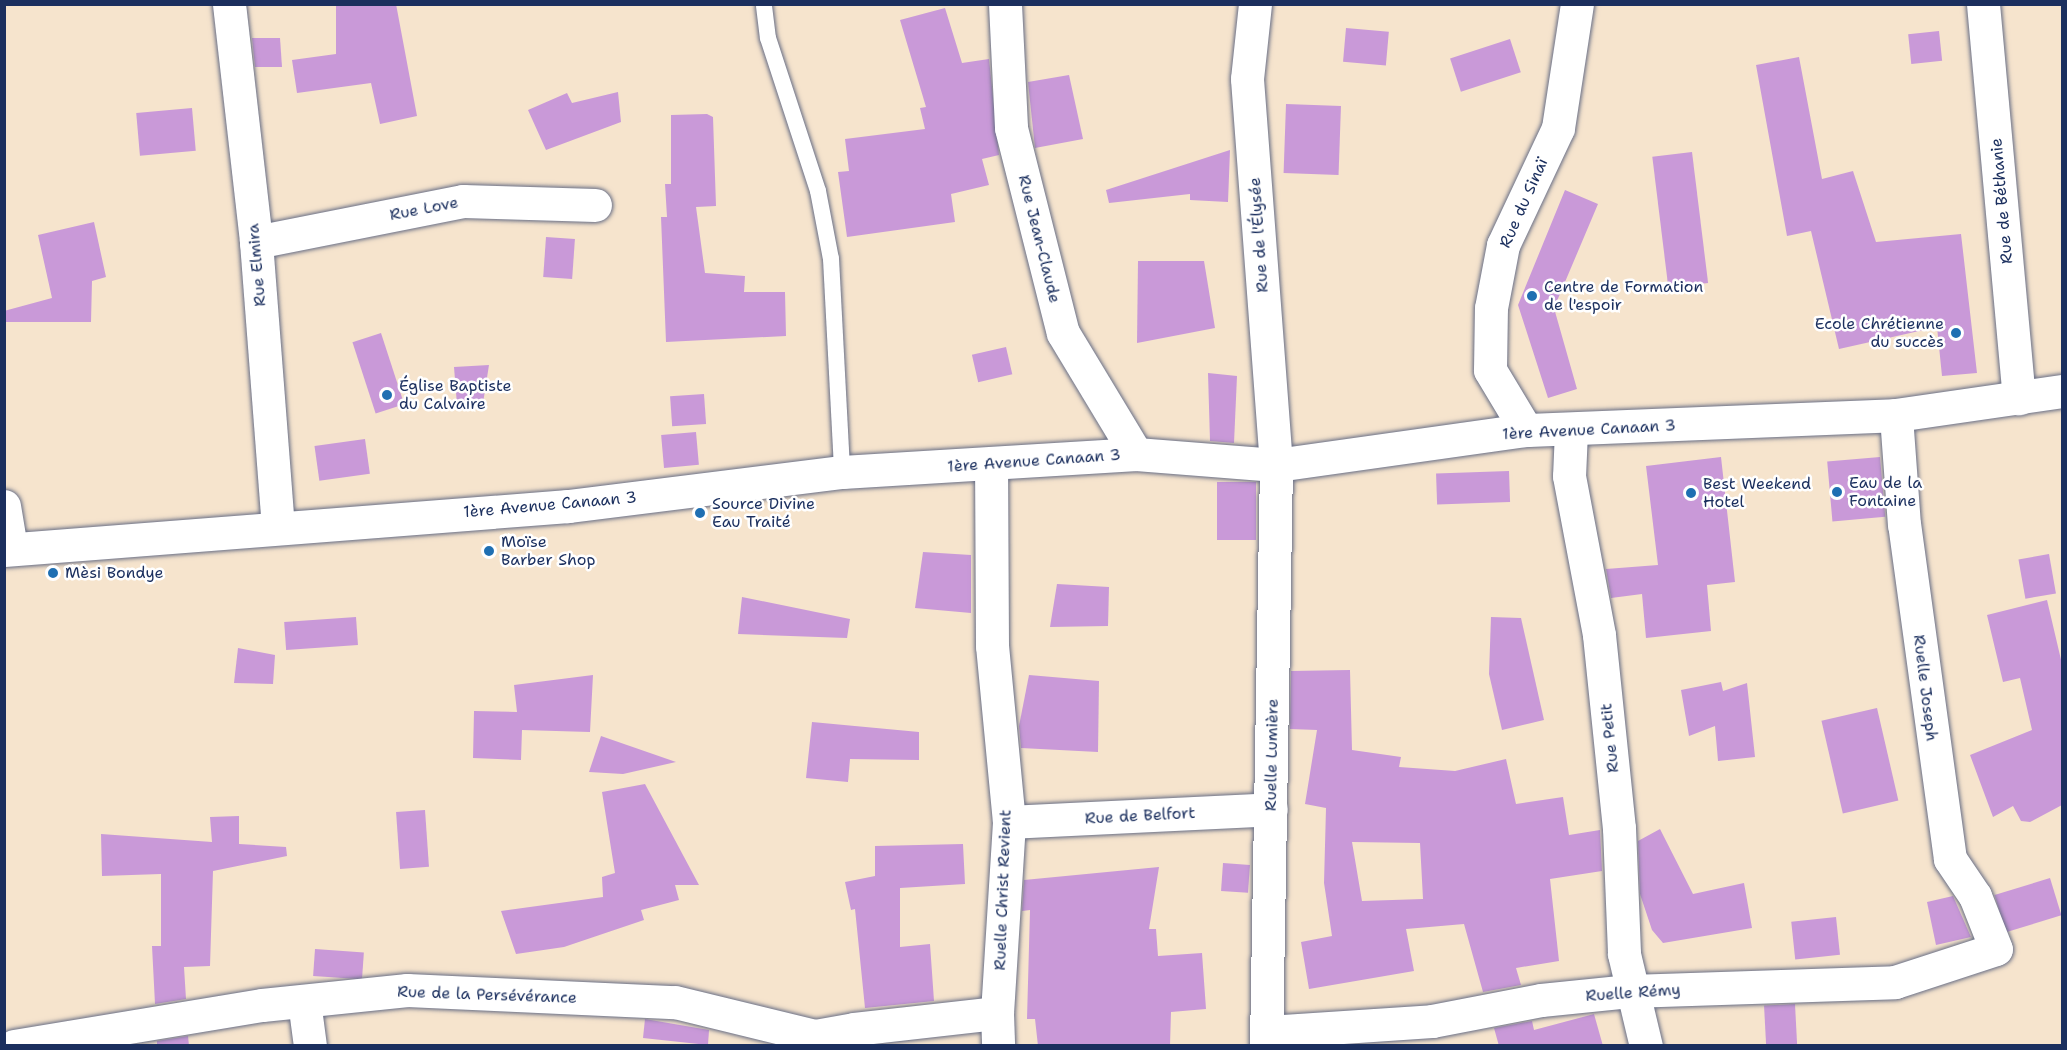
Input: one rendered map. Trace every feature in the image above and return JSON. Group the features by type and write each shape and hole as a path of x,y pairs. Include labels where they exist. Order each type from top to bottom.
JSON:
{"street":[{"name":"Rue Elmira","path":"229,4 256,242 278,527"},
{"name":"Rue Jean-Claude","path":"1005,4 1011,128 1063,333 1136,454"},
{"name":"Rue de l'Élysée","path":"1254,4 1247,79 1276,465"},
{"name":"Rue du Sinaï","path":"1526,430 1490,370 1491,308 1503,245 1558,128 1577,4"},
{"name":"Rue de Béthanie","path":"1983,4 2019,398"},
{"name":"Rue Love","path":"256,242 463,201 595,205"},
{"name":"1ère Avenue Canaan 3","path":"8,549 568,506 842,472 1136,454 1276,465 1526,430 1571,431 1896,416 2062,391"},
{"name":"Ruelle Joseph","path":"1896,416 1904,525 1950,859 1975,896 1996,949"},
{"name":"Rue Petit","path":"1571,431 1569,476 1599,635 1630,991 1646,1046"},
{"name":"Ruelle Christ Revient","path":"991,464 992,646 1009,822 997,1013 998,1046"},
{"name":"Ruelle Lumière","path":"1267,1039 1276,465"},
{"path":"4,506 8,549"},
{"name":"Rue de Belfort","path":"1009,822 1271,809"},
{"name":"Ruelle Rémy","path":"1267,1039 1432,1021 1541,1000 1630,991 1895,982 1996,949"},
{"name":"Rue de la Persévérance","path":"14,1046 304,1001 407,990 675,1002 811,1041"},
{"path":"304,1001 310,1046"},
{"path":"811,1041 997,1013"}],"lane":[{"path":"764,6 768,38 818,191 831,259 842,472"}],"building":[{"path":"336,4 396,4 417,116 380,124 371,83 297,93 292,60 336,54"},
{"path":"945,8 962,63 989,59 999,155 982,159 989,185 951,194 955,222 847,237 838,172 849,171 845,139 925,129 920,108 926,107 900,20"},
{"path":"1346,28 1389,32 1386,66 1343,62"},
{"path":"1939,31 1942,61 1911,64 1908,34"},
{"path":"252,38 280,38 282,67 255,67"},
{"path":"1510,39 1521,72 1461,92 1450,58"},
{"path":"1799,57 1822,179 1853,171 1876,242 1961,234 1977,373 1942,376 1937,327 1839,349 1811,231 1787,236 1756,65"},
{"path":"1069,75 1083,139 1035,148 1028,82"},
{"path":"618,92 621,122 546,150 528,110 567,93 572,103"},
{"path":"1286,104 1341,106 1339,175 1284,173"},
{"path":"192,108 196,151 140,156 136,113"},
{"path":"707,114 713,117 716,206 696,207 705,273 745,276 744,292 785,292 786,336 666,342 661,217 667,217 665,184 671,184 671,115"},
{"path":"1230,150 1228,202 1190,200 1190,194 1109,203 1106,190"},
{"path":"1692,152 1708,283 1668,288 1652,157"},
{"path":"1565,190 1598,204 1554,308 1577,389 1548,398 1518,305"},
{"path":"94,222 106,277 92,281 91,322 4,322 4,311 52,298 38,235"},
{"path":"546,237 575,239 572,279 543,277"},
{"path":"1138,261 1204,261 1215,328 1137,343"},
{"path":"381,333 404,404 376,414 352,342"},
{"path":"1006,347 1012,374 978,382 972,355"},
{"path":"489,365 483,403 457,405 454,367"},
{"path":"1208,373 1237,376 1234,443 1210,441"},
{"path":"704,394 706,424 672,426 670,396"},
{"path":"696,432 699,465 664,468 661,435"},
{"path":"365,439 370,474 319,481 314,446"},
{"path":"1721,457 1735,582 1707,585 1711,631 1646,638 1642,594 1611,598 1606,569 1658,565 1646,466"},
{"path":"1880,457 1885,517 1832,521 1827,462"},
{"path":"1509,471 1510,502 1437,505 1436,474"},
{"path":"1217,482 1256,482 1256,540 1217,540"},
{"path":"923,552 971,555 971,613 915,608"},
{"path":"2049,554 2056,593 2025,599 2018,559"},
{"path":"1057,584 1109,587 1108,626 1050,627"},
{"path":"742,597 850,619 847,638 738,634"},
{"path":"2047,600 2062,664 2062,805 2030,822 2021,821 2013,806 1993,817 1970,755 2032,730 2020,678 2003,682 1987,615"},
{"path":"356,617 358,645 286,650 284,622"},
{"path":"1491,617 1521,618 1544,720 1502,730 1489,674"},
{"path":"238,648 275,655 273,684 234,683"},
{"path":"1350,670 1352,750 1401,757 1399,767 1455,771 1506,759 1516,804 1563,797 1569,835 1600,830 1602,871 1550,879 1559,961 1516,968 1521,985 1483,992 1464,924 1406,929 1414,971 1309,989 1301,942 1332,936 1324,883 1326,808 1305,804 1317,730 1290,729 1291,671","holes":["1352,842 1420,843 1423,899 1362,901"]},
{"path":"593,675 590,732 522,730 521,760 473,758 474,711 517,712 514,685"},
{"path":"1029,675 1099,681 1098,752 1021,748 1019,726"},
{"path":"1721,682 1723,691 1747,683 1755,757 1718,761 1715,726 1689,736 1681,690"},
{"path":"1877,708 1898,801 1843,813 1821,721"},
{"path":"812,722 919,732 919,760 850,759 848,782 806,778"},
{"path":"601,736 676,762 623,774 589,772"},
{"path":"645,784 699,885 675,885 679,900 641,910 644,920 564,947 516,954 501,911 603,897 602,877 615,873 602,792"},
{"path":"425,810 429,867 400,869 396,812"},
{"path":"239,816 239,844 286,847 287,856 213,871 210,966 184,967 186,999 155,1004 152,946 161,946 161,874 102,876 101,834 212,842 210,817"},
{"path":"1660,829 1693,894 1744,883 1752,928 1663,943 1652,930 1640,894 1638,841"},
{"path":"963,844 965,884 900,888 900,947 930,944 934,1001 865,1008 855,909 851,910 845,882 875,876 875,846"},
{"path":"1223,863 1250,865 1248,893 1221,891"},
{"path":"1159,867 1149,929 1156,929 1158,956 1202,953 1206,1009 1171,1012 1170,1046 1038,1046 1035,1019 1027,1019 1030,910 1022,911 1024,880"},
{"path":"2050,878 2061,915 2006,932 1995,895"},
{"path":"1953,896 1971,937 1936,945 1927,902"},
{"path":"1836,917 1840,955 1795,959 1791,922"},
{"path":"315,949 364,952 362,979 313,976"},
{"path":"1795,1004 1797,1044 1766,1046 1764,1006"},
{"path":"1594,1014 1603,1046 1499,1046 1494,1028 1532,1021 1534,1030"},
{"path":"645,1019 709,1030 708,1045 643,1038"},
{"path":"188,1036 189,1046 157,1046 157,1041"}],"place":[{"name":"Centre de Formation de l'espoir","path":"1532,296"},
{"name":"Ecole Chrétienne du succès","path":"1956,333"},
{"name":"Église Baptiste du Calvaire","path":"387,395"},
{"name":"Eau de la Fontaine","path":"1837,492"},
{"name":"Best Weekend Hotel","path":"1691,493"},
{"name":"Source Divine Eau Traité","path":"700,513"},
{"name":"Moïse Barber Shop","path":"489,551"},
{"name":"Mèsi Bondye","path":"53,573"}]}
